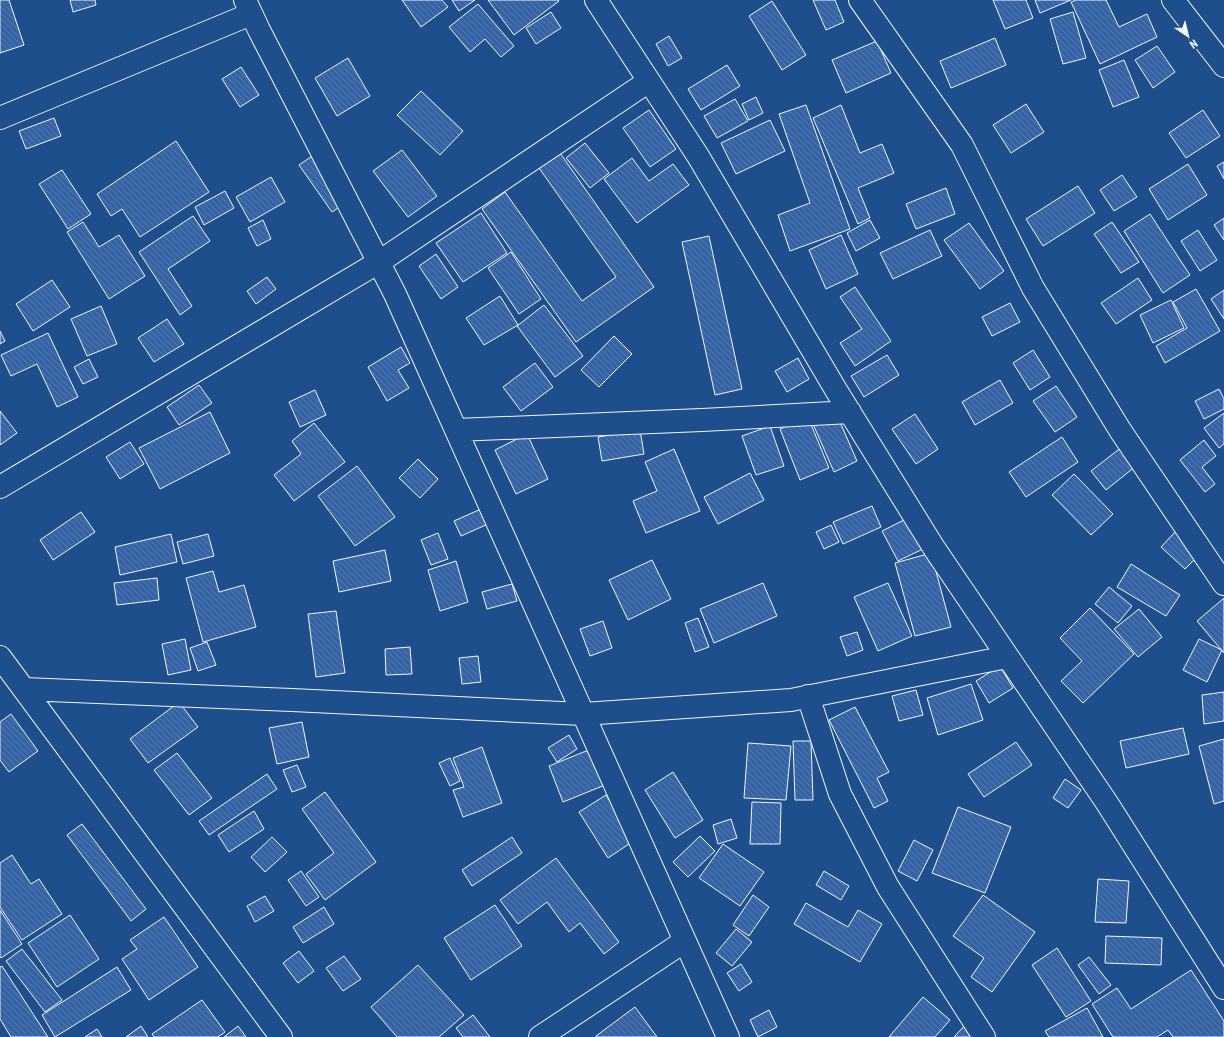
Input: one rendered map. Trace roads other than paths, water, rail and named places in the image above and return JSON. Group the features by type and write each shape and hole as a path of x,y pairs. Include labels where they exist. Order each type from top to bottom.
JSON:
{"street":[{"path":"596,0 698,156 850,412 934,548 1107,803 1224,988"},
{"path":"860,0 962,145 1033,288 1120,430 1224,584"},
{"path":"1173,0 1224,66"},
{"path":"0,118 248,7 395,294 728,1037"},
{"path":"0,487 379,262 649,81"},
{"path":"456,430 702,420 850,412"},
{"path":"0,657 281,1037"},
{"path":"24,690 292,700 583,714 791,700 1007,657"},
{"path":"808,696 840,794 888,887 984,1037"},
{"path":"540,1037 685,941"}]}
